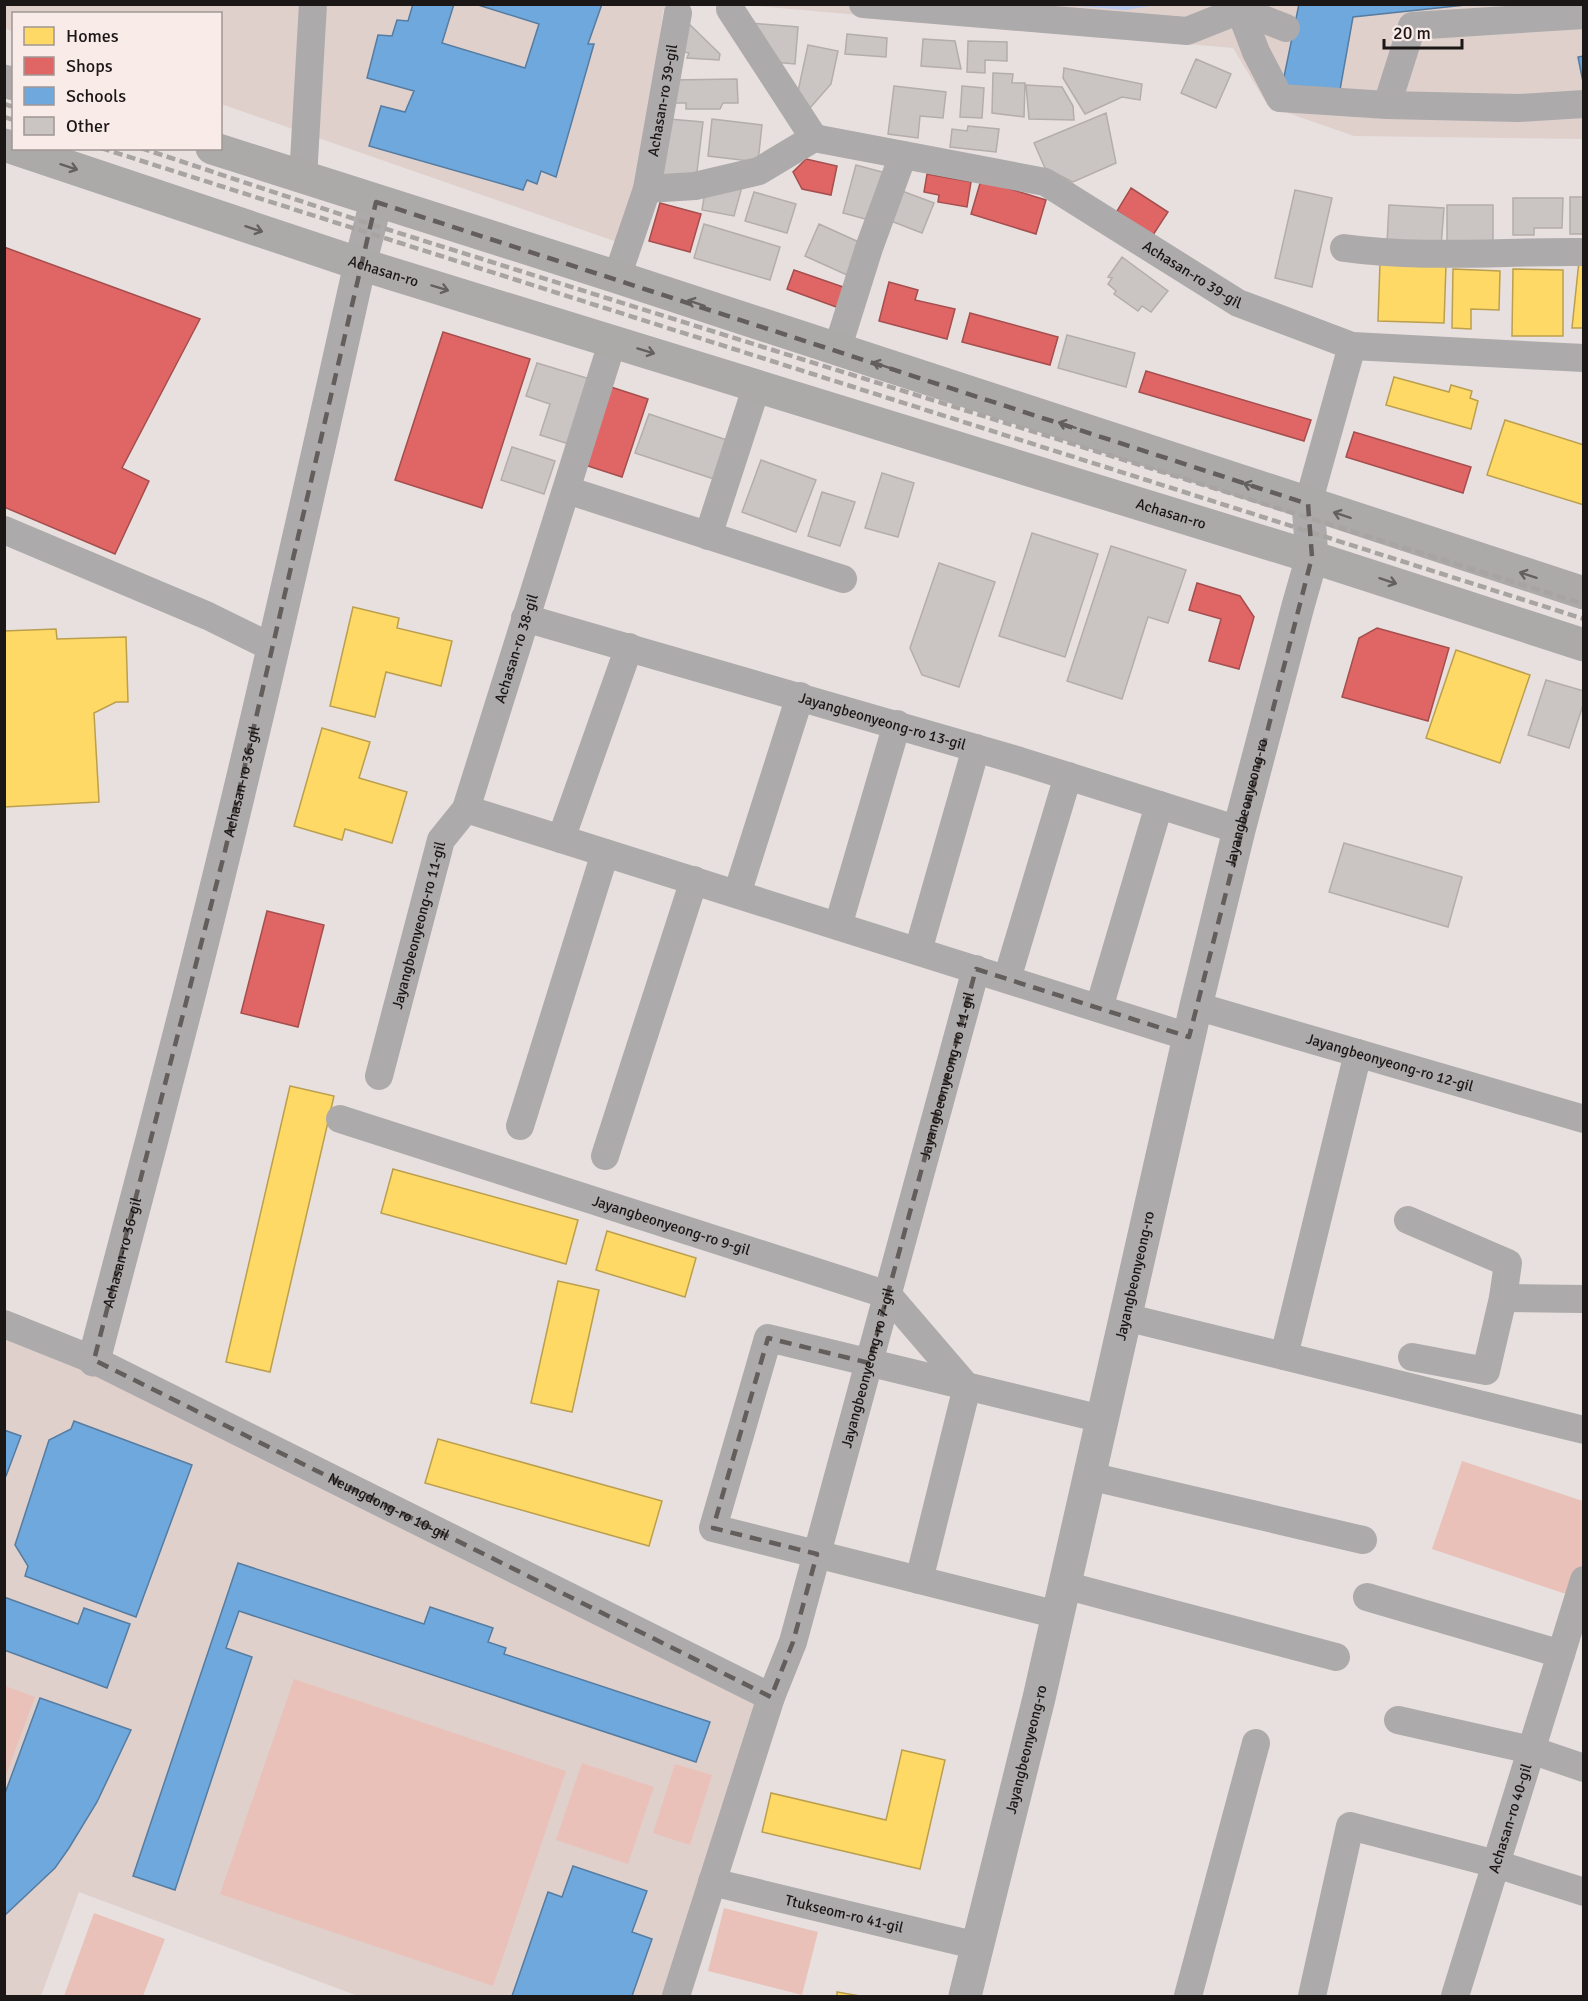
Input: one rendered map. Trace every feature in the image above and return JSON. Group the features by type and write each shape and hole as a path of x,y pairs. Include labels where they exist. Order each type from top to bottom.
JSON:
{"main road":[{"name":"Achasan-ro","path":"19,150 360,264 1312,557 1584,645"},
{"path":"218,150 617,277 1584,593"}],"street":[{"path":"303,178 313,4"},
{"path":"863,4 1187,31 1241,7 1286,28"},
{"path":"1241,7 1256,52 1280,98 1387,105 1519,108 1584,104"},
{"path":"647,189 695,186 759,171 814,138 730,9"},
{"name":"Achasan-ro 39-gil","path":"617,277 647,189 678,13"},
{"path":"1387,105 1412,26 1584,15"},
{"name":"Achasan-ro 39-gil","path":"814,138 1045,182 1238,303 1352,346 1584,358"},
{"path":"840,351 842,334 869,248 903,155"},
{"name":"Achasan-ro 36-gil","path":"94,1360 190,993 273,648 376,201"},
{"path":"1344,248 1437,255 1584,252"},
{"name":"Achasan-ro 38-gil","path":"466,809 613,340"},
{"path":"1312,557 1308,504 1352,346"},
{"path":"708,536 757,385"},
{"path":"567,490 843,579"},
{"path":"4,530 208,616 273,648"},
{"name":"Jayangbeonyeong-ro","path":"965,1996 1061,1600 1239,830 1312,557"},
{"name":"Jayangbeonyeong-ro 13-gil","path":"525,618 897,724 1239,830"},
{"path":"561,839 629,647"},
{"path":"737,894 800,696"},
{"path":"838,926 897,724"},
{"path":"918,951 976,748"},
{"path":"1007,979 1068,776"},
{"path":"1099,1008 1159,805"},
{"path":"466,809 1099,1008 1193,1021"},
{"name":"Jayangbeonyeong-ro 11-gil","path":"379,1076 441,840 466,809"},
{"path":"520,1126 605,853"},
{"path":"605,1156 694,880"},
{"name":"Jayangbeonyeong-ro 11-gil","path":"919,1181 976,969"},
{"name":"Jayangbeonyeong-ro 12-gil","path":"1193,1021 1358,1053 1584,1119"},
{"path":"1284,1356 1358,1053"},
{"name":"Jayangbeonyeong-ro 9-gil","path":"340,1119 888,1294"},
{"name":"Jayangbeonyeong-ro 7-gil","path":"771,1697 793,1642 919,1181"},
{"path":"1408,1220 1508,1263 1503,1298 1486,1371 1412,1357"},
{"path":"888,1294 967,1387"},
{"path":"1503,1298 1584,1299"},
{"path":"1125,1317 1584,1430"},
{"name":"Neungdong-ro 10-gil","path":"4,1324 94,1360 771,1697"},
{"path":"1102,1419 768,1338 713,1528 919,1580 1061,1600 1336,1658"},
{"path":"919,1580 967,1387"},
{"path":"1089,1476 1363,1540"},
{"name":"Achasan-ro 40-gil","path":"1455,1996 1531,1750 1570,1647 1584,1580"},
{"path":"1367,1597 1570,1647"},
{"path":"676,1996 771,1697"},
{"path":"1398,1720 1531,1750 1584,1768"},
{"path":"1188,1996 1256,1743"},
{"path":"1312,1996 1350,1826 1496,1864 1584,1892"},
{"name":"Ttukseom-ro 41-gil","path":"712,1882 978,1946"}],"highlighted area":[{"path":"376,202 1308,504 1312,557 1189,1037 976,969 869,1363 768,1338 713,1528 817,1554 793,1642 771,1697 94,1360 225,851"}],"shaded area":[{"path":"5,4 672,5 663,11 649,118 623,244 222,104 222,12 12,12 12,32 5,28"},
{"path":"744,5 1583,5 1583,139 1354,136 1268,106 1233,48"},
{"path":"4,1324 771,1697 676,1996 358,1996 79,1892 41,1996 5,1996"},
{"path":"1462,1461 1583,1501 1583,1580 1578,1598 1432,1549"},
{"path":"294,1679 566,1771 493,1986 220,1894"},
{"path":"4,1686 35,1697 5,1778"},
{"path":"582,1763 654,1787 628,1864 556,1840"},
{"path":"675,1764 712,1775 690,1845 653,1833"},
{"path":"724,1908 818,1932 802,1995 708,1971"},
{"path":"94,1913 165,1939 143,1996 64,1996"}],"water":[{"path":"1066,5 1157,5 1125,10"}],"building: Homes":[{"path":"1579,261 1584,261 1584,328 1572,328"},
{"path":"1380,263 1446,265 1444,323 1378,321"},
{"path":"1453,269 1500,271 1499,310 1471,309 1471,329 1452,328"},
{"path":"1513,269 1563,270 1563,336 1512,336"},
{"path":"1394,377 1449,392 1451,385 1472,391 1470,398 1478,401 1471,429 1386,405"},
{"path":"1505,420 1584,445 1584,505 1487,475"},
{"path":"353,607 399,618 397,628 452,641 441,686 386,672 375,717 330,706"},
{"path":"56,629 57,639 126,637 128,702 116,702 94,713 99,802 4,807 4,631"},
{"path":"1456,650 1530,675 1500,763 1426,738"},
{"path":"322,728 370,742 359,778 407,792 392,843 345,829 342,840 294,826"},
{"path":"290,1086 334,1096 270,1372 226,1362"},
{"path":"393,1169 578,1220 566,1264 381,1213"},
{"path":"607,1231 696,1258 685,1297 596,1270"},
{"path":"558,1281 599,1290 572,1412 531,1403"},
{"path":"438,1439 662,1501 649,1546 425,1483"},
{"path":"902,1750 945,1760 920,1869 762,1832 771,1793 886,1820"},
{"path":"837,1992 860,1996 837,1996"}],"building: Shops":[{"path":"806,159 837,166 831,195 802,189 793,172"},
{"path":"927,174 971,182 967,207 938,202 939,195 924,192"},
{"path":"981,180 1046,200 1036,234 971,214"},
{"path":"1131,188 1168,212 1153,235 1117,211"},
{"path":"660,203 701,214 690,252 649,241"},
{"path":"4,247 200,319 122,468 149,481 115,554 4,507"},
{"path":"794,270 846,288 839,308 787,289"},
{"path":"889,282 918,290 915,300 955,309 947,339 879,321"},
{"path":"970,313 1058,337 1050,365 962,342"},
{"path":"443,332 530,359 482,508 395,480"},
{"path":"1146,371 1311,420 1304,441 1139,392"},
{"path":"611,387 648,399 622,477 585,465"},
{"path":"1354,432 1471,467 1463,493 1346,457"},
{"path":"1197,583 1240,596 1254,617 1239,669 1209,661 1221,619 1189,610"},
{"path":"1377,628 1449,648 1428,721 1342,697 1359,638"},
{"path":"267,911 324,925 298,1027 241,1013"}],"building: Schools":[{"path":"413,4 454,4 442,43 525,68 539,24 475,4 602,4 588,44 594,44 556,177 541,171 537,184 527,180 523,190 369,146 381,106 405,112 414,91 367,78 378,35 392,36 397,20 408,21"},
{"path":"1299,4 1475,4 1353,17 1338,101 1280,96"},
{"path":"1584,56 1584,87 1578,57"},
{"path":"74,1421 192,1465 136,1617 25,1576 28,1566 15,1545 49,1440 71,1429"},
{"path":"4,1430 21,1436 6,1476 4,1476"},
{"path":"238,1563 424,1624 430,1607 493,1628 488,1642 506,1648 504,1654 710,1722 696,1762 239,1611 226,1648 252,1657 175,1890 133,1876"},
{"path":"4,1597 78,1624 84,1608 130,1624 107,1688 4,1650"},
{"path":"40,1698 131,1730 97,1802 69,1848 55,1868 4,1916 4,1796"},
{"path":"573,1866 647,1891 632,1932 652,1939 632,1996 512,1996 548,1892 562,1897"}],"building: Other":[{"path":"685,20 720,54 719,60 687,58 689,53 678,51"},
{"path":"750,23 798,27 795,64 773,62"},
{"path":"847,34 887,38 886,57 845,54"},
{"path":"923,39 955,41 961,69 921,66"},
{"path":"968,41 1007,42 1007,61 985,60 985,73 967,72"},
{"path":"808,45 838,51 831,84 810,108 797,96"},
{"path":"1196,59 1231,74 1216,108 1181,93"},
{"path":"1064,68 1142,84 1140,100 1122,97 1085,114 1063,78"},
{"path":"993,73 1013,74 1012,83 1025,83 1024,117 992,113"},
{"path":"737,79 738,103 723,103 720,109 686,109 686,103 671,103 671,80"},
{"path":"1026,85 1062,87 1073,106 1074,120 1029,119"},
{"path":"894,86 946,92 943,118 920,116 918,138 888,134"},
{"path":"962,86 984,88 982,118 960,117"},
{"path":"1106,113 1116,163 1073,182 1045,168 1034,143"},
{"path":"669,119 703,122 696,180 662,177"},
{"path":"712,119 762,125 758,162 708,156"},
{"path":"968,126 999,129 996,152 950,147 952,129 967,131"},
{"path":"856,165 886,173 873,221 843,213"},
{"path":"743,183 734,216 702,210 706,186"},
{"path":"1295,190 1332,198 1312,287 1275,278"},
{"path":"902,191 934,203 922,233 891,221"},
{"path":"754,192 796,204 787,233 745,221"},
{"path":"1570,197 1584,197 1584,234 1570,234"},
{"path":"1513,198 1563,198 1562,228 1534,228 1534,235 1513,235"},
{"path":"1389,205 1444,208 1441,247 1387,243"},
{"path":"1447,205 1493,205 1493,245 1447,250"},
{"path":"704,224 780,247 770,280 694,258"},
{"path":"819,224 861,243 847,275 805,256"},
{"path":"1122,257 1168,291 1151,312 1142,306 1138,311 1114,294 1116,291 1108,284 1112,278 1108,277"},
{"path":"1067,335 1135,353 1126,387 1058,368"},
{"path":"537,363 590,379 569,444 540,435 550,404 526,396"},
{"path":"649,414 730,441 717,480 635,453"},
{"path":"512,447 555,461 544,494 501,480"},
{"path":"761,460 816,480 796,532 742,512"},
{"path":"882,473 914,483 898,537 865,528"},
{"path":"822,492 855,502 840,546 808,536"},
{"path":"1032,533 1098,554 1065,657 999,636"},
{"path":"1111,546 1186,570 1168,623 1148,617 1122,699 1067,681"},
{"path":"939,563 995,582 959,687 922,675 910,648"},
{"path":"1546,680 1584,691 1584,702 1569,748 1528,735"},
{"path":"1344,843 1462,877 1448,927 1329,892"}],"railway":[{"path":"4,104 12,106"},
{"path":"4,117 12,119"},
{"path":"107,150 1584,619"},
{"path":"147,150 367,223 1584,604"}]}
